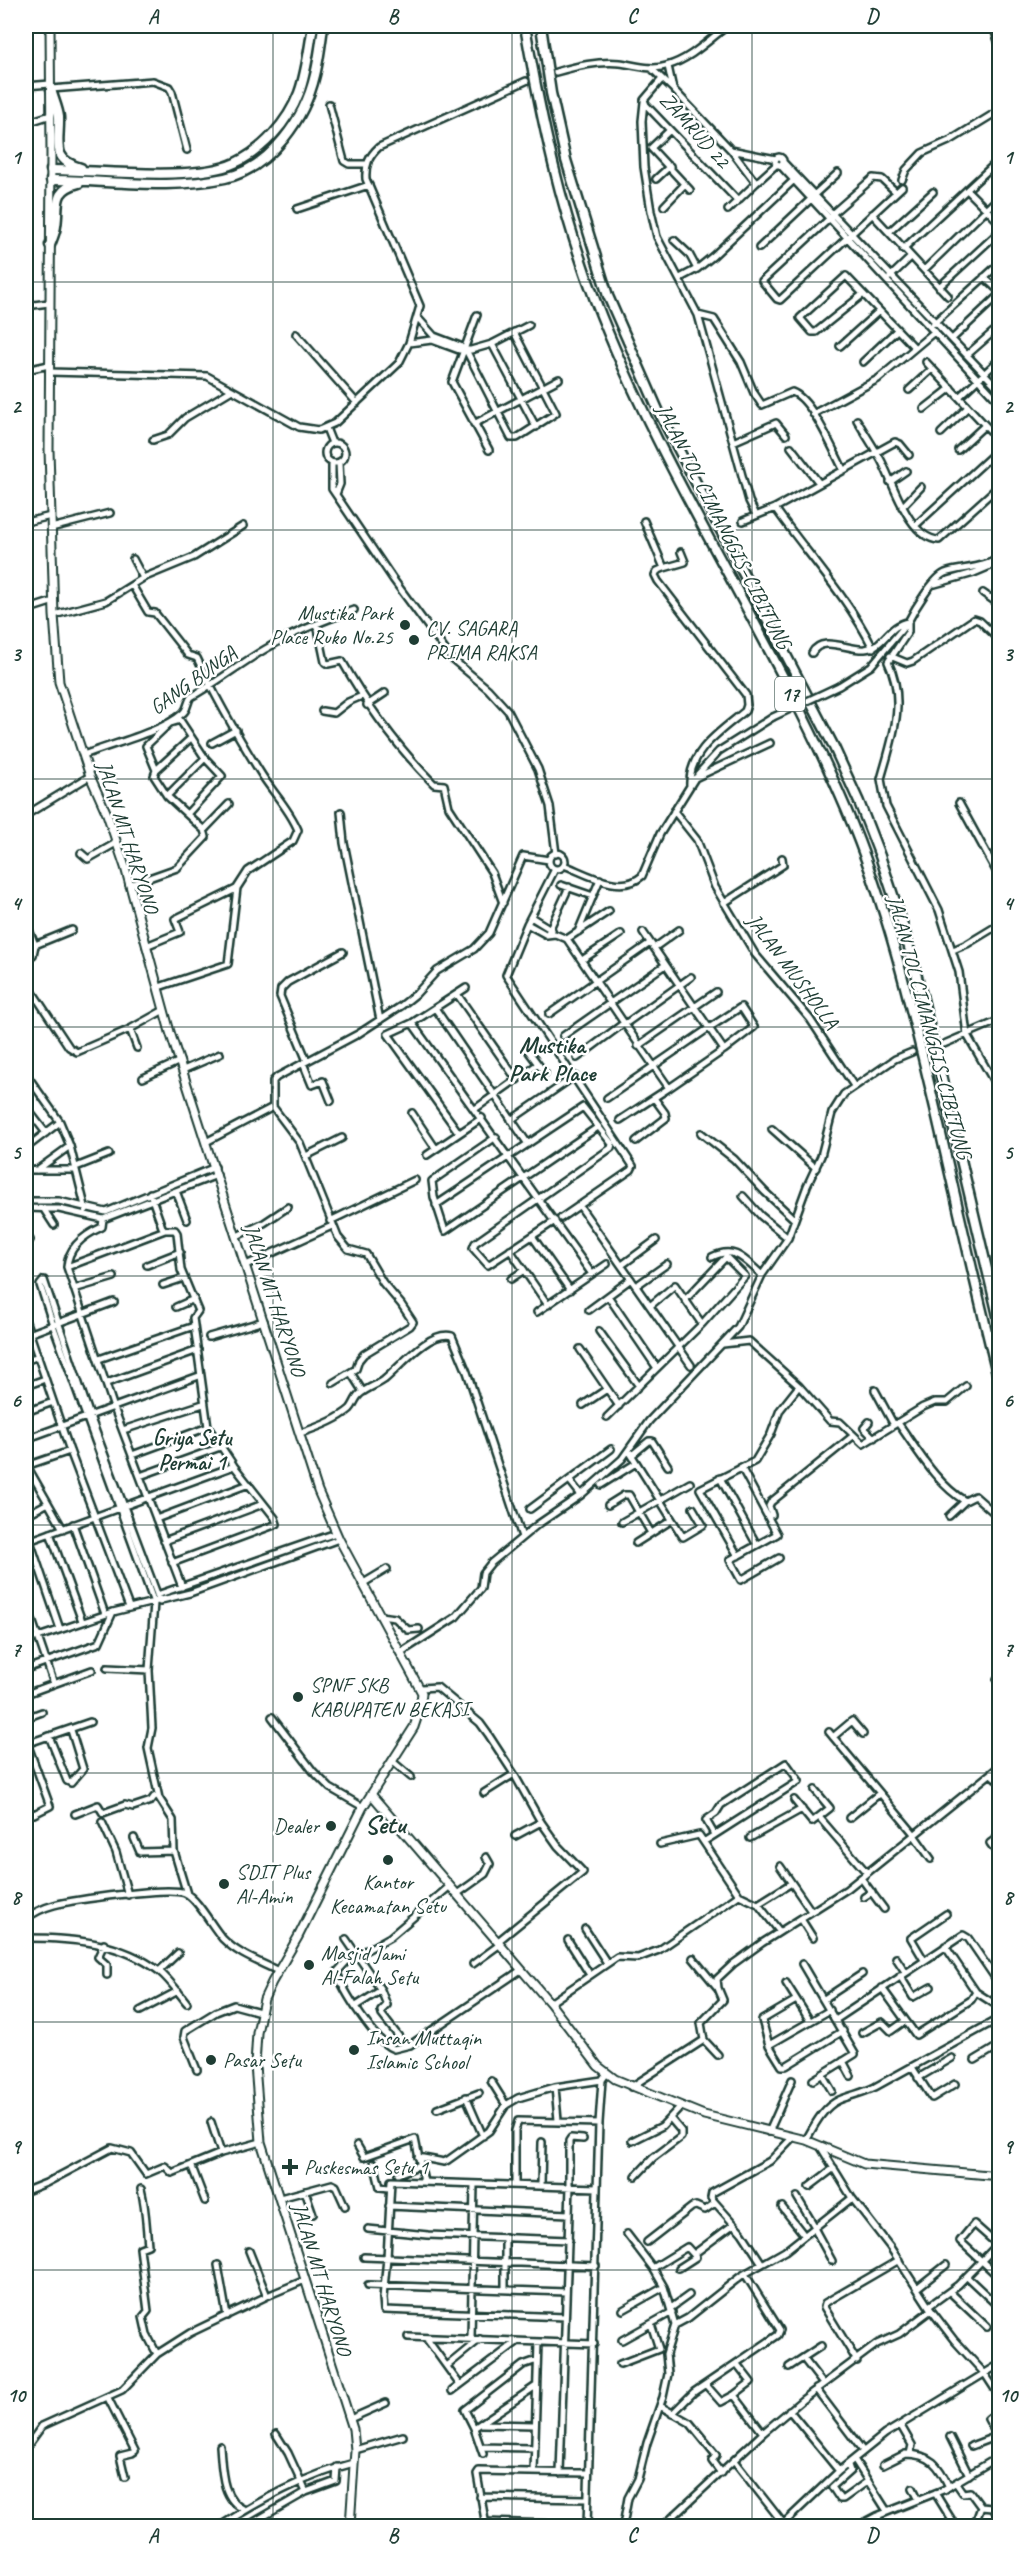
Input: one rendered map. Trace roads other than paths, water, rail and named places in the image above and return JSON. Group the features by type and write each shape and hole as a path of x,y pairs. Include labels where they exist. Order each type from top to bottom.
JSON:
{"highway":[{"path":"51,170 177,173 203,171 236,163 260,146 286,118 305,75 313,26"},
{"path":"51,180 177,183 204,181 227,178 260,162 278,145 294,124 307,99 315,76 323,26"},
{"name":"JALAN TOL CIMANGGIS–CIBITUNG","path":"525,26 552,164 595,299 647,418 826,763 867,861 909,999 999,1385"},
{"name":"JALAN TOL CIMANGGIS–CIBITUNG","path":"541,26 551,93 566,160 608,296 659,412 833,745 880,856 902,922 922,995 999,1324"},
{"path":"51,86 59,114 58,147 61,157 66,163 90,170"},
{"path":"50,245 56,230 58,197 69,186 91,180"}],"main road":[{"name":"JALAN MT HARYONO","path":"50,26 51,528 59,682 90,776 116,843 164,1010 318,1491 337,1536 362,1584 421,1688 422,1699 414,1726 363,1807 298,1937 278,1971 260,2012 255,2065 261,2142 350,2419 354,2450 351,2526"},
{"path":"371,1794 550,2003 604,2077 723,2122 806,2140 864,2164 999,2176"}],"street":[{"path":"556,72 594,64 622,64 651,68 668,66 691,55 727,26"},
{"path":"993,26 999,47"},
{"path":"668,66 673,89"},
{"path":"651,68 731,150 756,183"},
{"name":"ZAMRUD 22","path":"661,80 644,102 738,201"},
{"path":"26,86 153,81 164,85 172,92 187,150"},
{"path":"26,370 49,368 207,376 220,381 299,427 319,430 335,423 399,363 418,318 419,302 369,185 365,172 367,164 379,147 526,81"},
{"path":"644,102 642,122 644,167 657,237 698,315 749,501 756,515"},
{"path":"329,104 344,161 349,164 367,164"},
{"path":"896,192 882,179 873,178 762,281 762,284 778,300 896,192 906,170 922,153 951,140 999,110"},
{"path":"26,123 51,115"},
{"path":"670,130 651,148 690,190"},
{"path":"731,150 779,162 832,215 887,280 999,403"},
{"path":"903,249 999,159"},
{"path":"779,162 794,180 814,196"},
{"path":"728,210 779,162"},
{"path":"656,179 670,166"},
{"path":"759,248 838,173"},
{"path":"680,278 697,269 794,180"},
{"path":"664,206 685,184"},
{"path":"297,209 369,185"},
{"path":"967,190 999,223"},
{"path":"889,232 933,192"},
{"path":"924,270 999,196"},
{"path":"872,214 948,296"},
{"path":"939,287 999,231"},
{"path":"850,235 892,275 999,390"},
{"path":"674,240 689,254 697,269"},
{"path":"887,280 911,257"},
{"path":"813,414 872,383 894,368 932,329 936,321 999,263"},
{"path":"862,294 816,332 812,332 800,318 843,276 862,294 896,331 915,348"},
{"path":"952,339 999,293 984,277"},
{"path":"26,306 50,303"},
{"path":"840,346 878,312"},
{"path":"477,315 452,385 489,450"},
{"path":"698,315 714,319 741,362 754,393 762,405 792,392 799,395 813,414 843,469"},
{"path":"418,318 434,336 460,346 464,350 512,439 536,427 556,413 514,332"},
{"path":"409,343 432,340 459,350 476,350 529,324"},
{"path":"967,356 999,326"},
{"path":"863,362 896,331"},
{"path":"296,334 357,403"},
{"path":"492,344 536,427"},
{"path":"959,397 999,359"},
{"path":"927,362 999,441"},
{"path":"909,390 932,369"},
{"path":"474,424 559,379"},
{"path":"924,409 951,388"},
{"path":"153,440 168,435 186,418 232,390"},
{"path":"941,433 968,408"},
{"path":"857,420 902,507 916,525 932,539 939,540 999,484"},
{"path":"733,442 776,423 786,435"},
{"path":"957,450 984,426"},
{"path":"326,428 332,443"},
{"path":"743,521 775,508 895,442 900,444 909,455"},
{"path":"332,443 340,444 345,449 345,457 339,463 327,460 325,453 327,447 332,443"},
{"path":"791,447 819,483"},
{"path":"916,525 999,448"},
{"path":"332,463 331,486 441,646 508,711 538,769 550,806 556,854"},
{"path":"336,494 340,484 339,463"},
{"path":"890,482 906,471"},
{"path":"902,507 921,486"},
{"path":"775,508 800,544 828,575 861,623 873,648"},
{"path":"51,528 110,513"},
{"path":"26,522 51,516"},
{"path":"645,521 664,568"},
{"path":"54,615 97,604 143,578 182,564 243,526"},
{"path":"681,552 685,562 657,571 658,581 746,695 747,705 745,711 699,752 690,776 690,786"},
{"path":"133,559 143,578"},
{"path":"436,1205 581,1107 585,1108 612,1144 611,1148 472,1247 487,1265 631,1170 633,1166 507,976 508,965 555,869 564,865 618,884 628,884 642,876 660,834 674,811 695,778 719,751 773,717 839,686 871,666 908,622 942,575 958,573 998,561"},
{"path":"132,585 148,612 155,613 188,655 197,658 260,772 293,819 298,830 293,841 248,871 237,889 228,964 159,987"},
{"path":"991,598 999,592"},
{"path":"983,593 999,605"},
{"path":"26,610 54,601"},
{"name":"GANG BUNGA","path":"84,754 142,734 173,719 185,711 191,697 211,687 267,648 296,632 354,610"},
{"path":"890,656 907,663 913,661 974,619 980,621 999,640"},
{"path":"812,653 817,647 828,644 864,650 873,648 898,624 908,622"},
{"path":"908,622 908,632 888,662 899,703 881,779 882,791 886,806 939,910 959,972 967,1035 999,1092"},
{"path":"317,624 326,662 328,664 341,660 367,705 431,781 444,785 448,807 492,873 503,903"},
{"path":"367,705 385,693"},
{"path":"322,711 334,713 348,702 362,696"},
{"path":"156,770 146,746 170,723 180,720 205,758 222,776 187,814"},
{"path":"212,742 236,730"},
{"path":"129,885 177,868 205,840 207,834 204,830 167,796 154,776 156,770 192,738"},
{"path":"695,778 770,742"},
{"path":"167,796 205,758"},
{"path":"26,815 90,776"},
{"path":"959,803 999,878"},
{"path":"204,830 229,804"},
{"name":"JALAN MUSHOLLA","path":"674,811 697,840 724,903 755,954 810,1020 854,1086"},
{"path":"341,812 344,843 380,1020"},
{"path":"81,853 88,859 116,843"},
{"path":"549,860 556,854"},
{"path":"556,854 565,858 564,865"},
{"path":"333,1383 351,1373 364,1354 413,1322 383,1283 366,1254 348,1250 331,1223 306,1156 290,1128 273,1107 274,1080 380,1020 416,994 437,971 481,943 489,933 518,862 524,855 549,860 555,869"},
{"path":"724,903 783,866 782,858"},
{"path":"578,932 600,879"},
{"path":"561,885 593,896"},
{"path":"547,934 569,887"},
{"path":"146,946 180,932 175,919 237,889"},
{"path":"567,939 609,911"},
{"path":"531,917 550,928 555,934"},
{"path":"26,922 35,945 33,956 26,960"},
{"path":"527,924 547,934 555,934 567,939 638,1046 669,1088"},
{"path":"953,950 980,937 999,924"},
{"path":"35,945 72,930"},
{"path":"549,1014 679,930"},
{"path":"643,932 724,1050"},
{"path":"582,960 621,934"},
{"path":"331,1101 324,1081 312,1085 280,996 281,989 288,982 343,952"},
{"path":"563,1036 665,965"},
{"path":"577,1058 691,977"},
{"path":"26,982 69,1047 77,1052 129,1029 164,1010"},
{"path":"459,1133 389,1035 466,988"},
{"path":"638,1046 716,992"},
{"path":"457,994 517,1080"},
{"path":"607,1098 740,1007 744,1010 753,1028 620,1120"},
{"path":"435,1008 496,1094 528,1144"},
{"path":"944,1044 999,1020"},
{"path":"412,1023 539,1198 558,1219 592,1274"},
{"path":"129,1029 137,1048"},
{"path":"529,1052 545,1073"},
{"path":"630,1453 649,1421 742,1320 762,1275 788,1238 821,1156 835,1105 854,1086 895,1059 912,1052"},
{"path":"183,1070 220,1054"},
{"path":"143,1078 180,1061"},
{"path":"475,1109 538,1065"},
{"path":"26,1074 60,1122 70,1146 87,1215"},
{"path":"512,1120 574,1076"},
{"path":"636,1141 666,1118 654,1098"},
{"path":"26,1107 46,1133"},
{"path":"206,1142 273,1107"},
{"path":"412,1113 436,1149"},
{"path":"427,1155 482,1118"},
{"path":"26,1148 60,1122"},
{"path":"495,1137 432,1181 436,1205 446,1232 598,1127"},
{"path":"772,1129 816,1168"},
{"path":"700,1133 734,1159 794,1219"},
{"path":"306,1156 342,1138"},
{"path":"36,1170 70,1146"},
{"path":"26,1170 76,1168 109,1154"},
{"path":"26,1208 43,1208 87,1215 102,1220 176,1191 216,1171"},
{"path":"26,1201 59,1202 106,1212 150,1193 216,1171"},
{"path":"246,1265 415,1180"},
{"path":"176,1191 187,1220"},
{"path":"150,1193 165,1230"},
{"path":"743,1196 761,1216 788,1238"},
{"path":"579,1205 691,1365"},
{"path":"237,1236 264,1223 288,1207"},
{"path":"43,1208 54,1225"},
{"path":"102,1220 102,1227 88,1233 71,1251 67,1267 114,1408 182,1587"},
{"path":"67,1267 165,1230 175,1230 177,1233 184,1278 198,1311 192,1318 208,1427 223,1446 234,1466 275,1518 277,1525 172,1563"},
{"path":"26,1232 30,1240 26,1245"},
{"path":"532,1236 570,1290"},
{"path":"622,1265 656,1240"},
{"path":"510,1250 548,1305"},
{"path":"712,1257 726,1251 734,1253 762,1275"},
{"path":"147,1265 180,1252"},
{"path":"607,1417 702,1324 745,1276 726,1257 685,1300"},
{"path":"537,1312 607,1264"},
{"path":"636,1286 667,1264"},
{"path":"511,1279 524,1270"},
{"path":"74,1289 114,1276"},
{"path":"163,1285 184,1278"},
{"path":"589,1310 631,1279"},
{"path":"56,1324 44,1280 40,1285 157,1603 149,1670 152,1728 148,1748 158,1795 173,1820 174,1851 187,1894 241,1954 278,1971"},
{"path":"650,1306 675,1285 702,1324"},
{"path":"608,1296 657,1368"},
{"path":"176,1307 194,1299"},
{"path":"28,1335 114,1302"},
{"path":"209,1337 264,1321"},
{"path":"26,1322 28,1335 38,1356 70,1451 129,1607"},
{"path":"99,1359 194,1326"},
{"path":"599,1330 639,1386"},
{"path":"300,1433 320,1427 345,1412 363,1392 382,1381 424,1345 443,1335 452,1336 467,1372 522,1537"},
{"path":"722,1344 749,1341 799,1386 830,1421 838,1421 863,1444 935,1402 947,1402 966,1386"},
{"path":"580,1349 619,1406"},
{"path":"107,1383 198,1350"},
{"path":"26,1361 38,1356"},
{"path":"351,1373 363,1392"},
{"path":"26,1439 199,1377"},
{"path":"26,1386 45,1379"},
{"path":"738,1556 700,1489 754,1461 771,1434 780,1410 799,1386"},
{"path":"583,1405 607,1389"},
{"path":"875,1390 896,1424 936,1476 965,1501"},
{"path":"26,1412 53,1401"},
{"path":"123,1430 203,1404"},
{"path":"868,1422 864,1428 874,1438"},
{"path":"132,1455 208,1427"},
{"path":"772,1515 769,1506 771,1502 853,1436"},
{"path":"400,1653 456,1617 480,1588 483,1573 487,1568 522,1537 581,1494 630,1453 652,1442 668,1466"},
{"path":"140,1476 223,1446"},
{"path":"530,1509 611,1449"},
{"path":"63,1528 26,1466 70,1451"},
{"path":"630,1453 682,1536 686,1537 702,1525 693,1508"},
{"path":"601,1485 636,1463"},
{"path":"27,1542 234,1466"},
{"path":"741,1467 777,1534 730,1560 741,1580 779,1558"},
{"path":"720,1478 757,1545"},
{"path":"570,1481 581,1494"},
{"path":"156,1519 249,1484"},
{"path":"622,1522 690,1484"},
{"path":"608,1505 627,1494 651,1533"},
{"path":"949,1516 965,1501 976,1497 999,1518"},
{"path":"26,1515 48,1503"},
{"path":"164,1541 263,1504"},
{"path":"636,1543 672,1520"},
{"path":"73,1524 105,1614"},
{"path":"26,1530 27,1542 60,1629"},
{"path":"50,1533 82,1621"},
{"path":"146,1603 155,1595 337,1536"},
{"path":"26,1641 105,1614 190,1593 337,1536"},
{"path":"362,1584 387,1569"},
{"path":"26,1602 28,1614 54,1684"},
{"path":"26,1668 99,1643 113,1612"},
{"path":"380,1616 395,1618 408,1630 419,1629"},
{"path":"107,1668 149,1670"},
{"path":"26,1694 92,1670"},
{"path":"421,1688 437,1687 480,1723 497,1745 541,1822 558,1846 583,1874 473,1964"},
{"path":"26,1718 42,1712"},
{"path":"272,1717 313,1771 330,1788 363,1807"},
{"path":"863,1734 852,1721 831,1735 915,1835 931,1859"},
{"path":"26,1811 34,1814 50,1806 26,1744 90,1722"},
{"path":"49,1736 66,1781 71,1783 83,1769 70,1730"},
{"path":"392,1761 411,1777"},
{"path":"705,1841 799,1781 786,1762 721,1805 716,1813 706,1820 714,1834"},
{"path":"718,2055 704,2040 701,2023 723,2000 717,1979 733,1964 779,1931 861,1878 992,1774 999,1766"},
{"path":"484,1793 514,1774"},
{"path":"992,1774 999,1782"},
{"path":"794,1800 812,1822 830,1808 815,1790"},
{"path":"849,1818 880,1793"},
{"path":"75,1814 98,1805 103,1813 125,1804 133,1807 151,1801 158,1795"},
{"path":"750,1838 802,1809"},
{"path":"819,1817 867,1873"},
{"path":"102,1822 116,1852 128,1895"},
{"path":"515,1836 541,1822"},
{"path":"660,1844 698,1834 705,1841 739,1895 758,1904 779,1931"},
{"path":"999,1836 990,1843 999,1857"},
{"path":"134,1838 140,1852 174,1851"},
{"path":"457,1894 487,1871 489,1864 486,1857"},
{"path":"780,1866 790,1884 812,1911"},
{"path":"861,1878 884,1909"},
{"path":"758,1904 790,1884"},
{"path":"450,1886 390,1936 360,1956 347,1961 337,1973 369,2026 389,2048 400,2049 410,2045 521,1970"},
{"path":"26,1919 56,1904 180,1891 187,1894"},
{"path":"864,1897 872,1892"},
{"path":"550,2003 607,1963 621,1956 638,1958 653,1954 739,1895"},
{"path":"924,1960 911,1938 946,1914"},
{"path":"801,1918 813,1938"},
{"path":"585,1929 607,1963"},
{"path":"837,2019 963,1935 967,1937 999,1985"},
{"path":"26,1938 104,1944 159,1971 187,2003"},
{"path":"346,1939 360,1956 381,1990 387,2005 381,2011 382,2014 402,2042 410,2045"},
{"path":"568,1940 590,1975"},
{"path":"104,1944 98,1957 107,1965 108,1975"},
{"path":"945,1946 976,1992 993,2003"},
{"path":"159,1971 178,1953"},
{"path":"693,1958 718,1988"},
{"path":"896,1958 914,1997 931,1987"},
{"path":"802,1964 837,2019 855,2054 813,2080"},
{"path":"824,1999 862,1974"},
{"path":"786,1983 810,2021"},
{"path":"882,1988 916,2036 971,2000 976,1992"},
{"path":"356,2006 381,1990"},
{"path":"140,2011 178,1991"},
{"path":"796,2000 762,2019 769,2045 780,2064 785,2066 843,2031"},
{"path":"197,2070 184,2037 185,2031 216,2012 234,2005 260,2012"},
{"path":"769,2045 830,2010"},
{"path":"806,2140 816,2123 832,2104 860,2095 999,2018"},
{"path":"862,2033 882,2022 891,2031 905,2021"},
{"path":"631,2087 704,2040"},
{"path":"975,2060 999,2046"},
{"path":"918,2078 952,2058"},
{"path":"843,2061 851,2076"},
{"path":"912,2067 932,2098 955,2084"},
{"path":"822,2074 832,2091"},
{"path":"418,2157 444,2162 491,2129 506,2105 526,2095 604,2077 599,2123 587,2526 485,2524 477,2474 479,2471 588,2473"},
{"path":"769,2133 792,2080"},
{"path":"491,2081 506,2105"},
{"path":"555,2087 558,2120"},
{"path":"437,2109 479,2093"},
{"path":"466,2097 483,2136"},
{"path":"632,2141 662,2126 681,2106"},
{"path":"636,2176 652,2158 681,2137 681,2131 670,2118"},
{"path":"515,2184 514,2131 517,2122 523,2119 599,2123"},
{"path":"211,2122 221,2153"},
{"path":"761,2262 734,2224 711,2198 714,2191 770,2161 793,2137"},
{"path":"560,2473 569,2240 569,2141 571,2138 583,2139"},
{"path":"357,2145 364,2157 415,2139 424,2182"},
{"path":"26,2191 112,2148 131,2152 146,2174 164,2166 172,2173 192,2167 221,2153 261,2142"},
{"path":"541,2185 542,2142"},
{"path":"819,2145 852,2198 899,2260 930,2308 954,2340 985,2374 999,2397"},
{"path":"374,2163 380,2187 389,2188"},
{"path":"398,2174 420,2165"},
{"path":"192,2167 205,2201"},
{"path":"809,2187 834,2168"},
{"path":"565,2317 385,2310 383,2298 389,2231 389,2188 392,2180 597,2188"},
{"path":"280,2198 334,2184 345,2206"},
{"path":"471,2339 474,2184"},
{"path":"141,2189 147,2212 144,2220 148,2245 140,2248 148,2312 143,2317 147,2335 157,2354"},
{"path":"306,2191 313,2214"},
{"path":"797,2197 832,2261"},
{"path":"675,2325 688,2318 761,2262 775,2257 852,2198"},
{"path":"647,2242 692,2207 696,2206 705,2210 715,2204"},
{"path":"389,2206 569,2214"},
{"path":"782,2207 804,2235"},
{"path":"694,2254 734,2224"},
{"path":"663,2526 789,2410 877,2344 899,2334 967,2277 982,2261 999,2244 973,2224 960,2242 982,2261 999,2278"},
{"path":"368,2229 569,2240"},
{"path":"623,2526 628,2498 638,2479 667,2381 666,2354 675,2325 664,2287 653,2268 627,2234"},
{"path":"505,2237 505,2288"},
{"path":"653,2268 686,2247 696,2257 679,2268"},
{"path":"249,2251 267,2296"},
{"path":"364,2257 596,2266"},
{"path":"857,2361 824,2307 825,2302 899,2260"},
{"path":"218,2265 227,2316"},
{"path":"917,2288 946,2265"},
{"path":"672,2414 694,2392 780,2332 745,2274"},
{"path":"967,2277 999,2308"},
{"path":"26,2448 42,2426 122,2390 157,2354 190,2333 305,2280"},
{"path":"368,2285 505,2288 566,2292"},
{"path":"623,2310 664,2287"},
{"path":"950,2292 987,2327"},
{"path":"622,2340 651,2324 689,2295"},
{"path":"620,2364 659,2349 651,2324"},
{"path":"408,2337 594,2344"},
{"path":"426,2338 460,2385"},
{"path":"447,2366 480,2339"},
{"path":"452,2391 517,2342"},
{"path":"534,2472 538,2342"},
{"path":"789,2367 821,2346"},
{"path":"803,2358 823,2384"},
{"path":"483,2454 465,2411 466,2408 523,2365 537,2360"},
{"path":"706,2385 721,2403 734,2395 751,2382 736,2364"},
{"path":"735,2462 782,2525 863,2451 999,2364"},
{"path":"474,2428 536,2386"},
{"path":"816,2389 863,2451"},
{"path":"734,2395 763,2433"},
{"path":"108,2398 135,2451 132,2454 120,2456 125,2477"},
{"path":"350,2419 386,2403"},
{"path":"660,2406 693,2425 703,2441 717,2455 712,2461 721,2473"},
{"path":"789,2410 839,2472"},
{"path":"971,2446 998,2436 988,2419 999,2410"},
{"path":"481,2424 534,2425"},
{"path":"901,2426 912,2445 910,2454"},
{"path":"276,2434 306,2492"},
{"path":"354,2450 403,2436"},
{"path":"950,2437 969,2475"},
{"path":"220,2446 224,2481 228,2494 235,2504 245,2510"},
{"path":"481,2447 534,2448"},
{"path":"883,2465 902,2455 910,2454 936,2462 949,2487"},
{"path":"858,2526 887,2511 949,2487 999,2456"},
{"path":"854,2459 887,2511"},
{"path":"220,2526 245,2510 302,2481 354,2463"},
{"path":"848,2465 850,2471 832,2487 840,2499 868,2481"},
{"path":"248,2526 306,2492 337,2481 337,2467"},
{"path":"956,2483 963,2493 970,2492 981,2507 992,2508 999,2516"},
{"path":"913,2488 918,2498"},
{"path":"935,2493 952,2522"},
{"path":"480,2496 587,2499"},
{"path":"974,2526 981,2507"},
{"path":"877,2516 883,2526"}],"tunnel":[{"path":"526,81 550,74"},
{"path":"912,1052 944,1044"}],"place":[{"name":"Mustika Park Place Ruko No.25","path":"405,625"},
{"name":"CV. SAGARA PRIMA RAKSA","path":"414,640"},
{"name":"SPNF SKB KABUPATEN BEKASI","path":"298,1697"},
{"name":"Dealer","path":"331,1826"},
{"name":"Kantor Kecamatan Setu","path":"388,1860"},
{"name":"SDIT Plus Al-Amin","path":"224,1884"},
{"name":"Masjid Jami Al-Falah Setu","path":"309,1965"},
{"name":"Insan Muttaqin Islamic School","path":"354,2050"},
{"name":"Pasar Setu","path":"211,2060"},
{"name":"Puskesmas Setu 1","path":"290,2167"}],"district":[{"name":"Mustika Park Place","path":"552,1059"},
{"name":"Griya Setu Permai 1","path":"192,1450"},
{"name":"Setu","path":"385,1824"}]}
